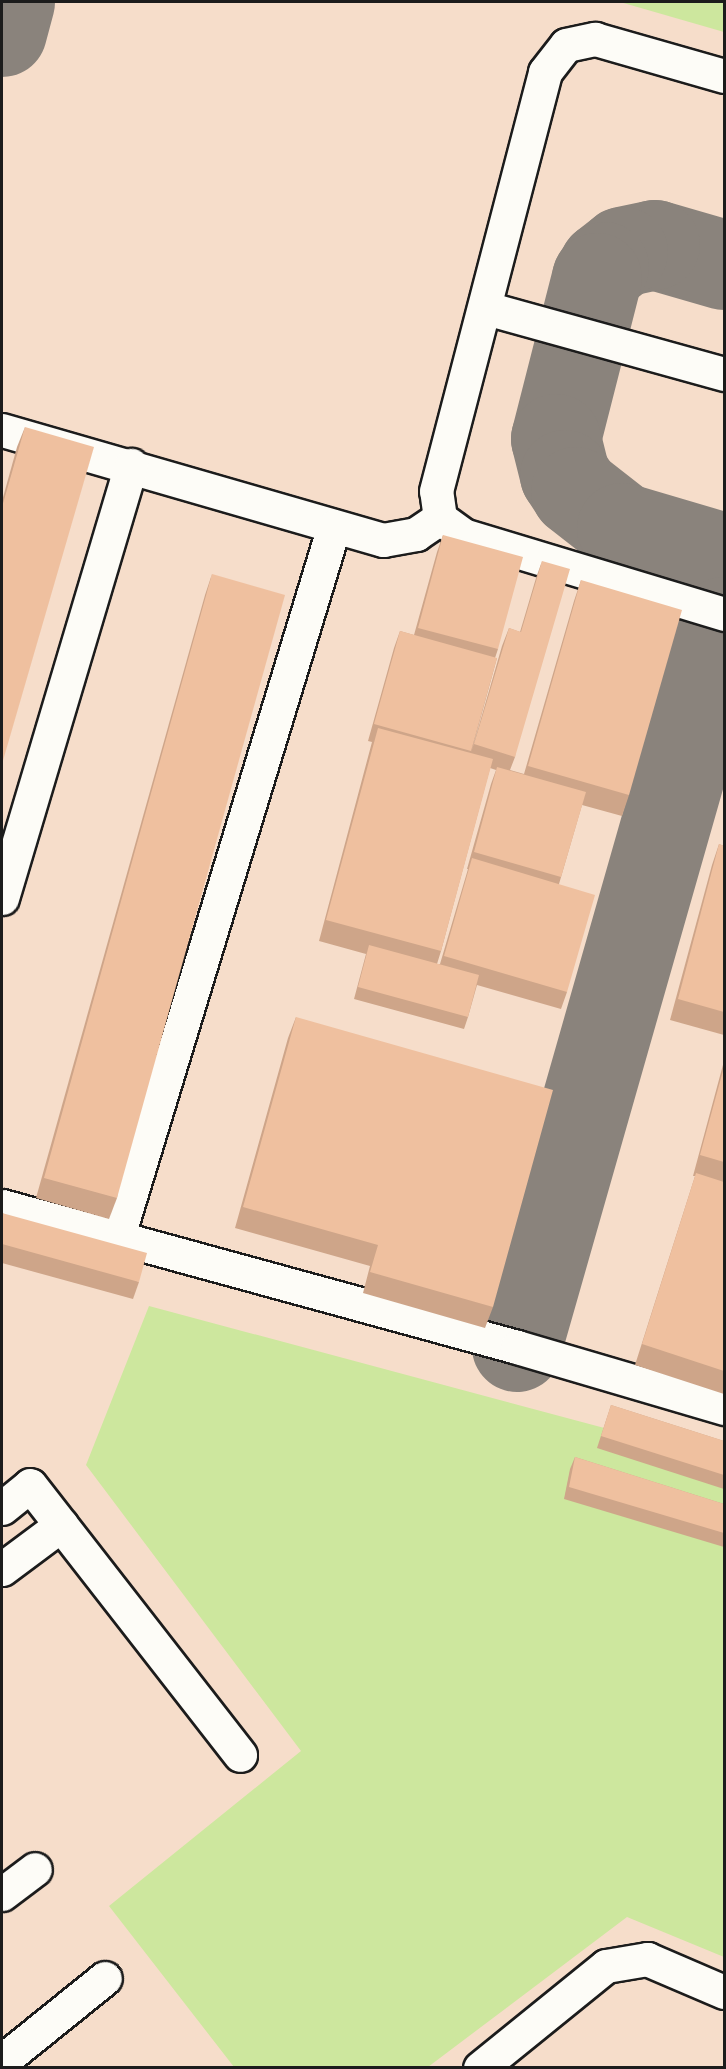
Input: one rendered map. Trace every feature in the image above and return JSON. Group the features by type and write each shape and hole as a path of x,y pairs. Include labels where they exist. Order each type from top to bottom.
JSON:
{"lane":[{"path":"724,76 595,39 566,45 545,72 486,308 436,491 440,518 464,535 724,614"},
{"path":"486,308 724,374"},
{"path":"2,430 131,465 383,540 416,534 440,518"},
{"path":"2,898 131,465"},
{"path":"117,1239 334,526"},
{"path":"2,1206 518,1347 724,1408"},
{"path":"2,1508 30,1485 240,1755"},
{"path":"2,1569 61,1526"},
{"path":"2,1894 35,1869"},
{"path":"480,2067 606,1966 647,1959 724,1992"},
{"path":"2,2061 105,1978"}],"shaded area":[{"path":"2,2 724,2 724,2067 2,2068"}],"green space":[{"path":"620,2 724,2 724,32"},
{"path":"149,1306 724,1460 724,1957 627,1917 428,2067 234,2067 109,1906 301,1751 86,1465"}],"building":[{"path":"25,427 94,447 2,764 2,507"},
{"path":"443,535 523,557 498,649 418,628"},
{"path":"542,561 570,569 515,757 474,744 509,628 521,632"},
{"path":"212,574 285,595 117,1198 44,1178"},
{"path":"581,580 682,610 629,795 528,766"},
{"path":"400,631 497,658 471,751 374,724"},
{"path":"378,728 493,759 441,951 326,920"},
{"path":"497,767 586,792 561,877 474,852"},
{"path":"719,844 724,846 724,1012 678,999"},
{"path":"472,858 595,895 567,992 444,956"},
{"path":"369,945 479,975 468,1017 358,987"},
{"path":"296,1017 553,1090 493,1307 370,1272 378,1245 243,1207"},
{"path":"724,1067 724,1162 700,1155"},
{"path":"696,1173 724,1182 724,1371 642,1344"},
{"path":"2,1213 147,1253 139,1282 2,1244"},
{"path":"611,1405 724,1441 724,1475 601,1436"},
{"path":"575,1457 724,1504 724,1533 569,1487"}],"taxiway":[{"path":"2,32 10,2"},
{"path":"724,265 655,245 623,252 604,267 597,278 556,439 565,475 576,492 622,528 724,558"},
{"path":"517,1347 724,622"}]}
